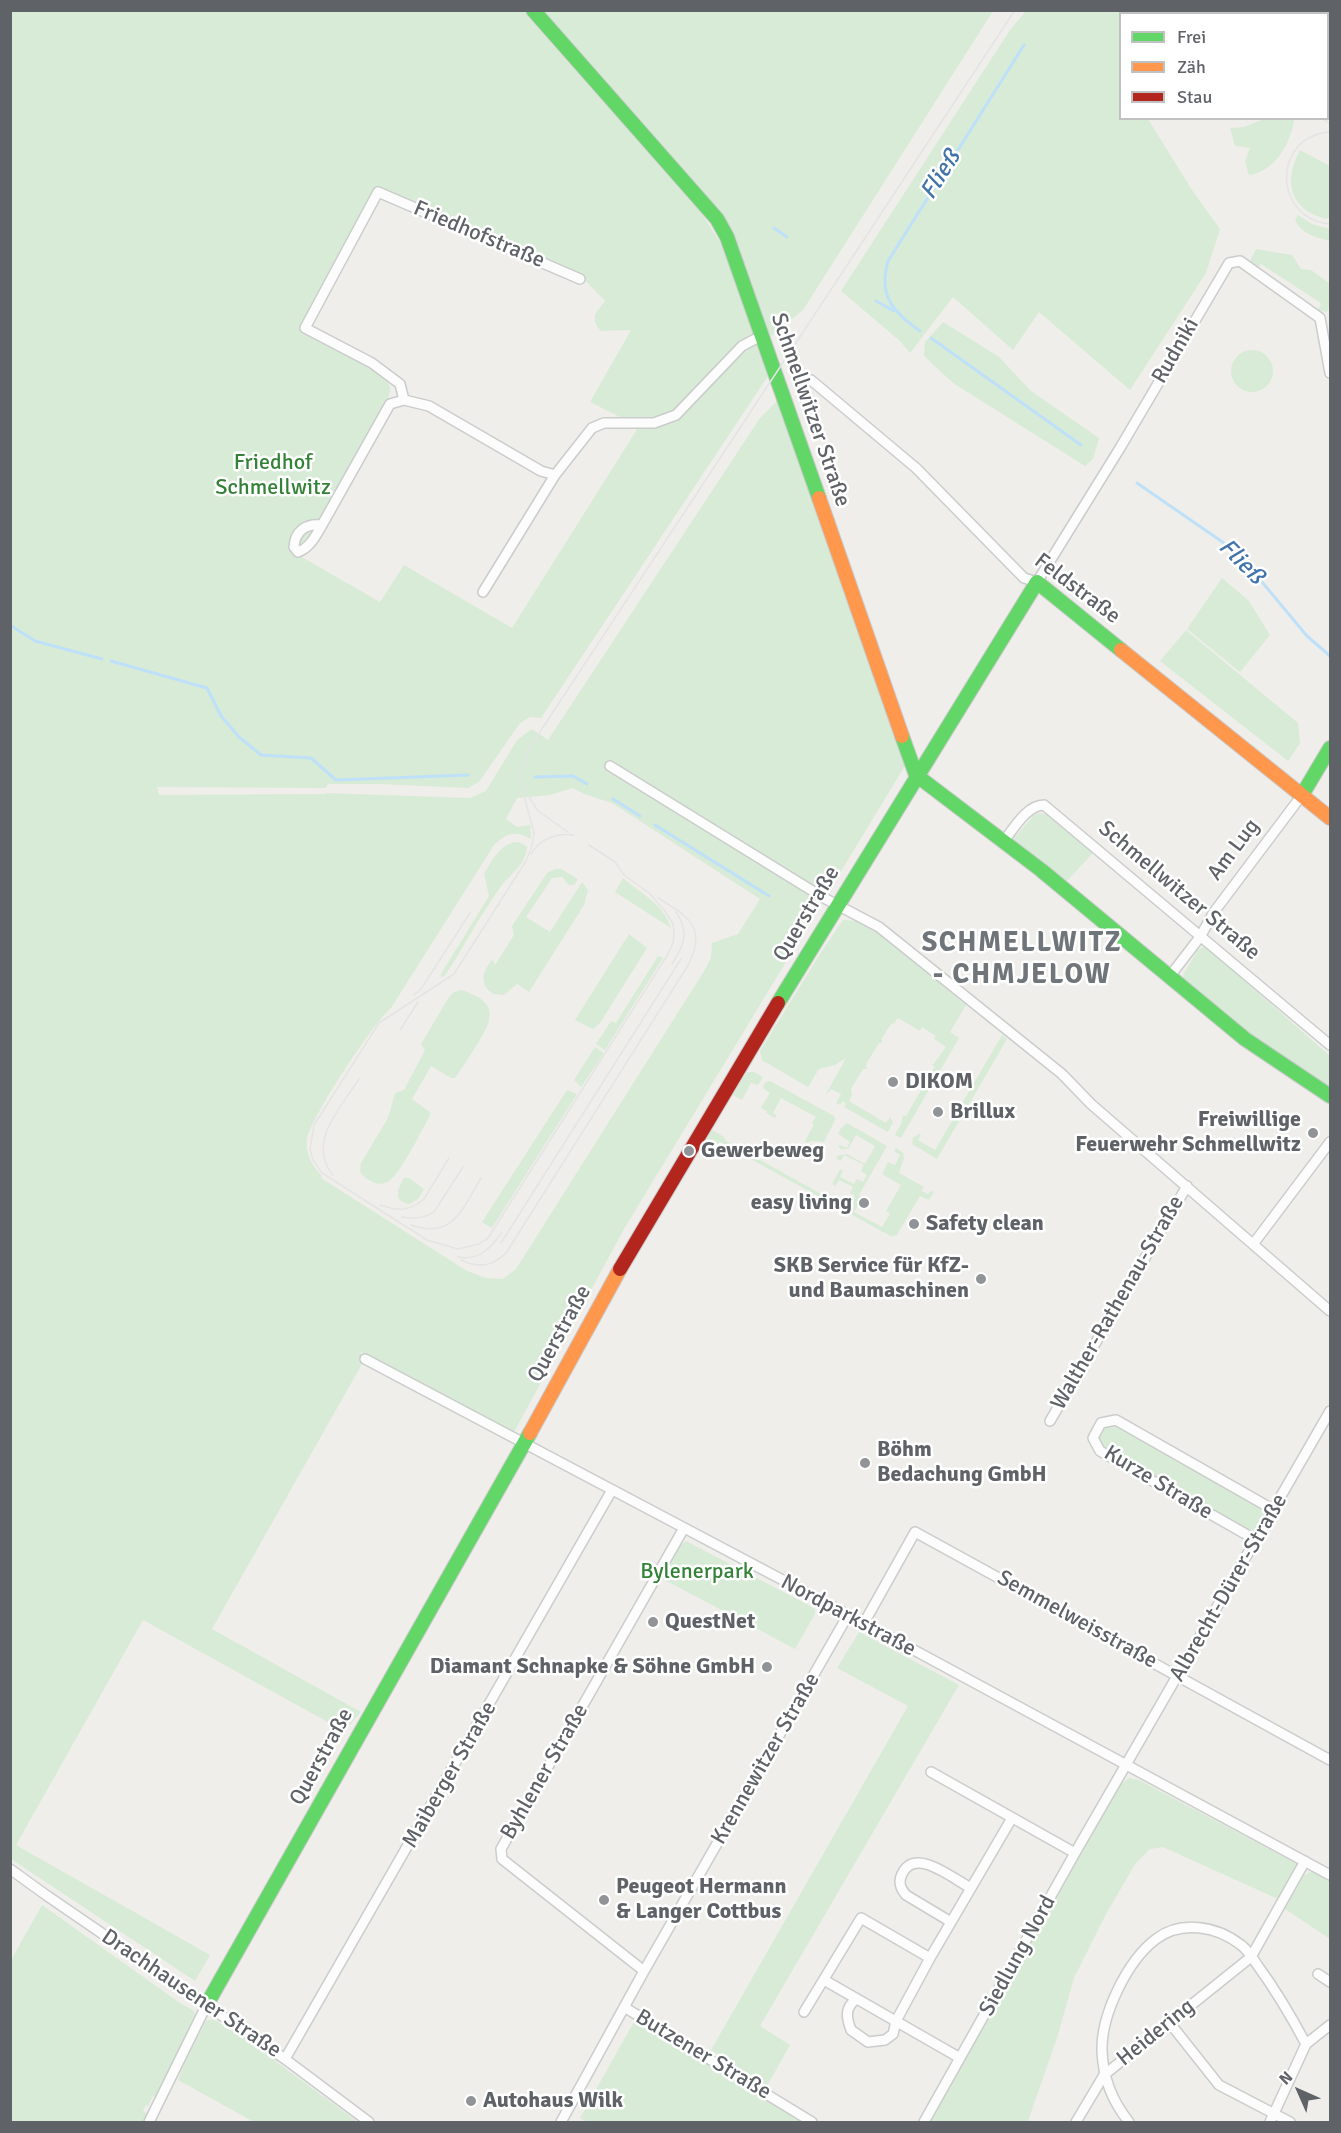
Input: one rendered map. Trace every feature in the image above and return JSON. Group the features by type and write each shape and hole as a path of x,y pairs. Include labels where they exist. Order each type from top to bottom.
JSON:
{"street":[{"name":"Schmellwitzer Straße","path":"533,10 717,219 727,237 916,776"},
{"name":"Friedhofstraße","path":"404,400 400,384 372,363 305,328 378,192 580,279"},
{"name":"Rudniki","path":"1037,582 1120,448 1229,263 1240,261 1320,318 1330,373"},
{"path":"483,592 555,475 592,428 604,423 654,423 676,415 742,346 761,336"},
{"name":"Feldstraße","path":"811,380 916,468 1024,578 1037,582 1330,819"},
{"path":"322,525 390,404 404,400 429,406 541,471 555,475"},
{"name":"Querstraße","path":"149,2122 207,2004 640,1233 837,904 1037,582"},
{"name":"Am Lug","path":"1170,976 1200,937 1214,912 1302,795 1330,748"},
{"name":"Walther-Rathenau-Straße","path":"610,766 815,893 879,927 1062,1074 1090,1104 1254,1243 1330,1311"},
{"path":"916,776 1004,841 1245,1039 1330,1096"},
{"name":"Schmellwitzer Straße","path":"1004,841 1030,810 1037,805 1044,805 1330,1045"},
{"path":"1254,1243 1330,1142"},
{"name":"Walther-Rathenau-Straße","path":"1050,1421 1187,1186"},
{"name":"Nordparkstraße","path":"365,1359 864,1623 1330,1875"},
{"name":"Albrecht-Dürer-Straße","path":"1127,1765 1330,1411"},
{"name":"Kurze Straße","path":"1256,1540 1100,1450 1094,1438 1101,1423 1116,1420 1274,1509"},
{"name":"Maiberger Straße","path":"285,2059 612,1490"},
{"name":"Byhlener Straße","path":"644,1971 502,1859 501,1849 684,1528"},
{"name":"Semmelweisstraße","path":"864,1623 915,1532 1330,1760"},
{"name":"Krennewitzer Straße","path":"561,2122 644,1971 848,1615"},
{"name":"Siedlung Nord","path":"924,2122 1127,1765"},
{"path":"931,1772 1075,1853"},
{"path":"856,1999 847,2011 851,2030 868,2042 885,2040 893,2034 896,2021 930,1958 1012,1818"},
{"name":"Heidering","path":"1076,2122 1104,2075 1251,1957 1305,1861"},
{"path":"951,1922 906,1895 899,1882 902,1873 909,1864 925,1862 971,1888"},
{"name":"Drachhausener Straße","path":"10,1869 207,2004 369,2122"},
{"path":"804,2012 861,1918 930,1958"},
{"path":"1129,2122 1119,2109 1104,2075 1102,2050 1106,2017 1114,1996 1140,1956 1155,1940 1166,1933 1194,1927 1230,1938 1243,1946 1281,1997 1306,2044"},
{"path":"1318,1974 1330,1982"},
{"path":"824,1980 960,2058"},
{"name":"Butzener Straße","path":"624,2007 812,2122"},
{"path":"1169,2022 1219,2085 1272,2119 1290,2122"},
{"path":"1272,2119 1306,2044 1330,2025"}],"green space":[{"path":"1157,10 1160,12 1119,12 1119,120 1149,120 1192,190 1220,229 1206,273 1130,390 1039,312 1013,350 953,297 910,353 900,341 841,291 1010,30 1026,11"},
{"name":"Friedhof Schmellwitz","path":"10,11 523,11 702,214 720,242 770,373 541,718 530,717 520,723 479,782 468,788 378,784 328,784 326,788 157,787 159,795 327,794 325,793 470,798 486,791 517,740 532,729 548,740 760,418 777,401 906,764 624,1229 513,1434 361,1352 362,1364 212,1629 361,1712 344,1731 143,1620 16,1845 210,1955 195,1981 11,1859","holes":["378,186 577,272 605,301 595,315 595,322 601,331 631,330 590,402 620,417 637,421 636,431 512,628 404,565 380,602 300,556 389,396 389,385 383,377 348,354 300,329","573,788 612,803 760,899 738,934 712,943 711,957 706,968 516,1269 503,1279 486,1278 467,1271 321,1178 322,1176 312,1164 308,1154 307,1139 319,1111 344,1070 371,1031 391,1008 494,845 511,834 521,834 531,839 530,825 517,827 506,819 517,798 550,795"]},
{"path":"540,11 993,11 803,310 771,336 765,330 734,238"},
{"path":"1262,120 1294,120 1289,138 1280,155 1266,169 1249,175 1245,161 1250,148 1235,146 1230,128 1244,127"},
{"path":"1300,150 1330,166 1330,218 1325,219 1308,211 1297,201 1291,180"},
{"path":"1298,215 1312,224 1330,229 1330,241 1315,237 1302,229 1295,221"},
{"path":"1256,249 1292,255 1301,269 1311,270 1330,284 1330,306 1327,312 1318,310 1321,303 1261,264 1257,269 1249,263"},
{"path":"943,322 998,356 1031,391 1099,438 1093,459 1085,466 953,383 924,356 925,342"},
{"path":"1252,350 1260,351 1267,356 1272,363 1272,379 1267,386 1260,391 1252,392 1244,391 1237,386 1232,379 1231,371 1232,363 1237,356 1244,351"},
{"path":"1222,578 1249,601 1270,635 1240,672 1187,629"},
{"path":"1186,630 1298,723 1300,743 1288,761 1160,661"},
{"path":"1047,814 1093,853 1064,884 1015,843 1014,838 1034,815"},
{"path":"514,842 527,847 524,858 494,896 446,974 441,978 441,974 489,896 484,874 500,851"},
{"path":"561,869 578,879 574,885 569,885 562,877 552,878 526,917 550,932 582,882 588,890 584,905 529,992 517,984 504,995 493,994 485,985 486,969 492,959 495,965 514,935 512,926 548,872"},
{"path":"623,878 657,905 671,928 615,892"},
{"path":"843,920 858,921 874,929 966,1005 950,1032 959,1038 901,1138 895,1135 903,1115 906,1116 935,1066 932,1066 946,1047 934,1039 936,1036 922,1027 920,1031 898,1018 891,1024 882,1038 882,1043 879,1043 866,1064 867,1069 863,1069 851,1089 852,1095 849,1101 886,1123 890,1117 893,1122 888,1132 844,1107 846,1104 843,1101 840,1105 836,1103 841,1094 831,1089 825,1096 846,1058 835,1065 819,1069 808,1087 762,1060 760,1051"},
{"path":"629,934 647,948 600,1023 593,1029 575,1020"},
{"path":"1203,947 1207,948 1330,1056 1330,1091 1247,1034 1183,981 1183,975 1198,950"},
{"path":"658,956 663,958 605,1050 596,1044 611,1021 616,1023"},
{"path":"462,990 482,1000 487,1006 490,1012 487,1027 455,1078 431,1066 412,1099 431,1113 400,1169 385,1183 373,1182 360,1172 361,1163 388,1118 395,1093 404,1090 425,1050 421,1044 449,997 454,992"},
{"path":"1002,1035 1007,1039 937,1159 912,1144 913,1138 919,1134 921,1135 918,1140 935,1150"},
{"path":"595,1047 604,1053 581,1087 574,1080"},
{"path":"747,1072 754,1072 763,1077 758,1085 751,1083 742,1100 733,1095"},
{"path":"770,1081 834,1116 835,1120 824,1142 806,1143 816,1117 781,1098 773,1113 777,1115 775,1118 761,1108 770,1093 763,1086"},
{"path":"567,1090 577,1094 492,1228 482,1222"},
{"path":"847,1123 887,1146 859,1195 862,1198 854,1212 882,1227 890,1214 886,1211 901,1185 882,1174 888,1162 895,1165 900,1155 894,1151 896,1148 903,1153 904,1158 899,1173 924,1187 922,1191 928,1194 931,1191 934,1192 929,1200 920,1196 896,1236 892,1237 720,1142 714,1147 705,1142 712,1130 724,1137 726,1141 843,1206 846,1201 851,1203 855,1196 850,1193 853,1187 839,1180 835,1186 832,1184 840,1169 843,1171 840,1177 854,1184 857,1179 863,1182 867,1175 861,1171 864,1165 844,1155 841,1161 837,1159 837,1156 847,1154 865,1164 875,1146 856,1135 848,1149 841,1149 838,1146 847,1148 850,1142 838,1134"},
{"path":"404,1178 409,1178 424,1189 418,1199 410,1204 401,1201 398,1194"},
{"path":"1116,1427 1269,1512 1255,1536 1103,1450 1098,1439 1105,1428"},
{"name":"Bylenerpark","path":"686,1541 812,1607 815,1614 795,1649 661,1578 679,1547"},
{"path":"859,1632 959,1685 760,2026 790,2045 767,2086 711,2050 908,1706 837,1668"},
{"path":"1129,1778 1139,1780 1297,1864 1278,1899 1163,1847 1150,1849 1135,1864 1105,1916 1074,1978 1057,2038 1028,2121 930,2122 1121,1784"},
{"path":"1318,1872 1330,1880 1330,1939 1285,1909 1304,1875"},
{"path":"42,1905 194,2011 195,2016 156,2097 153,2096 143,2111 148,2114 144,2122 11,2122 11,1960"},
{"path":"636,2018 802,2122 587,2122 580,2118"},
{"path":"213,2019 248,2041 358,2122 254,2122 178,2080 206,2021"}],"waterway":[{"name":"Fließ","path":"920,331 902,317 890,302 885,284 888,261 1024,45"},
{"name":"Fließ","path":"774,228 787,237"},
{"name":"Fließ","path":"876,301 894,311"},
{"name":"Fließ","path":"931,338 1081,445"},
{"name":"Fließ","path":"1137,483 1237,552 1307,636 1330,656"},
{"path":"10,625 35,641 102,659"},
{"path":"111,661 207,688 221,716 239,737 261,755 311,758 336,780 468,775"},
{"path":"535,777 573,776 587,784"},
{"path":"613,799 640,816"},
{"path":"655,825 769,896"}],"tram line":[{"path":"589,845 615,862 624,875 649,893 665,911 673,924 673,943 488,1238 479,1244 458,1249 427,1240 322,1173 313,1160 310,1149 314,1125 379,1023 454,974 526,861 534,833 523,792 521,774 530,747 1015,10"},
{"path":"1325,120 1330,124"},
{"path":"1330,132 1311,137 1297,147 1289,161 1286,177 1289,193 1297,208 1311,218 1330,224"},
{"path":"529,797 538,811 568,832"},
{"path":"531,854 544,840 561,835 574,835"},
{"path":"461,1260 485,1265 501,1258 506,1253 687,967 696,943 692,925 679,911 658,898"},
{"path":"672,964 680,951 684,938 683,926 676,912"},
{"path":"414,995 421,989 470,913"},
{"path":"501,1243 681,959"},
{"path":"400,1030 418,1002"},
{"path":"333,1175 326,1163 323,1150 325,1138 336,1113 359,1079"},
{"path":"380,1205 403,1209 424,1199 449,1158"},
{"path":"402,1217 419,1218 434,1212 463,1167"},
{"path":"411,1225 425,1229 447,1225 462,1210 481,1178"},
{"path":"458,1257 472,1257 484,1252 502,1232"}],"traffic: fast":[{"path":"533,10 717,219 727,237 819,498"},
{"path":"778,1003 1037,582 1121,650"},
{"path":"902,736 916,775 1041,870 1245,1039 1330,1096"},
{"path":"1302,795 1330,748"},
{"path":"207,2004 530,1433"}],"traffic: slow":[{"path":"819,498 902,736"},
{"path":"1121,650 1330,818"},
{"path":"530,1433 620,1269"}],"traffic: jam":[{"path":"620,1269 778,1003"}],"place":[{"name":"DIKOM","path":"893,1082"},
{"name":"Brillux","path":"938,1112"},
{"name":"Freiwillige Feuerwehr Schmellwitz","path":"1313,1133"},
{"name":"Gewerbeweg","path":"689,1151"},
{"name":"easy living","path":"864,1203"},
{"name":"Safety clean","path":"914,1224"},
{"name":"SKB Service für KfZ- und Baumaschinen","path":"981,1279"},
{"name":"Böhm Bedachung GmbH","path":"865,1463"},
{"name":"QuestNet","path":"653,1622"},
{"name":"Diamant Schnapke & Söhne GmbH","path":"767,1667"},
{"name":"Peugeot Hermann & Langer Cottbus","path":"604,1900"},
{"name":"Autohaus Wilk","path":"471,2101"}],"district":[{"name":"SCHMELLWITZ - CHMJELOW","path":"1022,960"}]}
